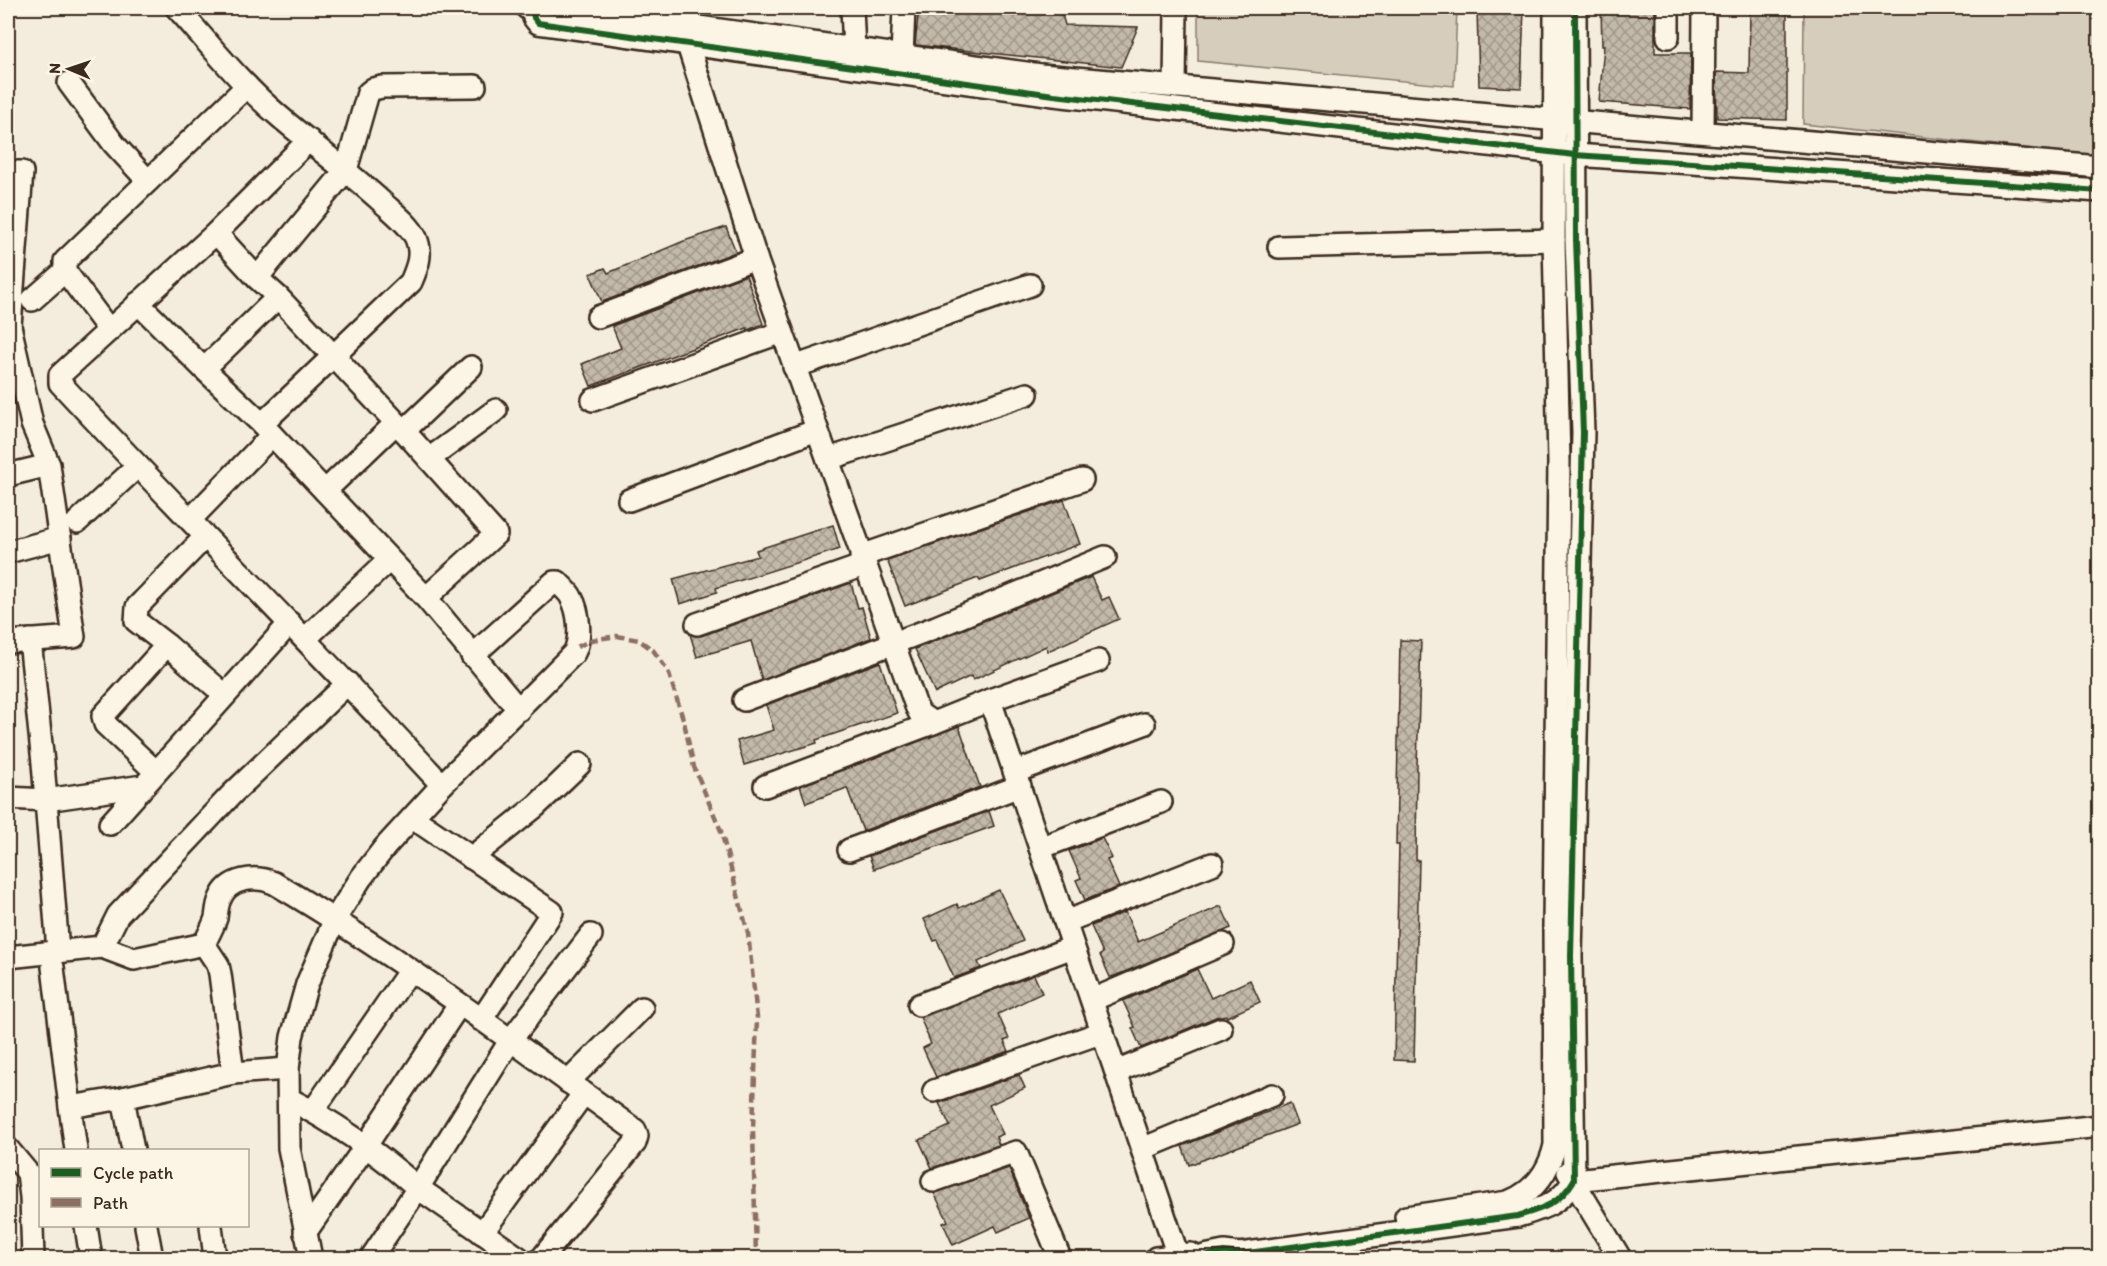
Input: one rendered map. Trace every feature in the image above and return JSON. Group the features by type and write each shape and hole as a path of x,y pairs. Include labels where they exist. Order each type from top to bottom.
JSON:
{"street":[{"path":"177,8 247,86 403,221 415,237 419,248 419,261 411,282 334,356 267,429 190,520"},
{"path":"563,8 902,57 1054,94 1565,153 2100,191"},
{"path":"852,8 854,50"},
{"path":"902,57 904,8"},
{"path":"1175,87 1176,8"},
{"path":"1156,1258 1197,1253 1240,1254 1518,1216 1545,1208 1556,1201 1567,1192 1574,1180 1571,956 1583,462 1565,153 1554,119 1555,8"},
{"path":"1211,1255 1238,1244 1508,1202 1519,1198 1538,1182 1552,1159 1554,1152 1558,462 1554,240 1565,153 1576,121 1575,8"},
{"path":"1668,8 1668,37"},
{"path":"1703,132 1704,8"},
{"path":"532,9 538,23 689,26 978,75 1041,75 2100,167"},
{"path":"689,26 756,258 794,367 916,706 920,714 933,723"},
{"path":"69,83 114,144 148,181"},
{"path":"109,330 65,271 65,261 247,86"},
{"path":"257,278 346,170 366,98 373,89 475,86"},
{"path":"309,140 216,233 60,375 59,379 138,466 348,683 442,785"},
{"path":"8,172 22,172 9,326 16,395 50,465 74,637 8,642"},
{"path":"216,233 334,356 496,534 426,598"},
{"path":"1279,247 1554,240"},
{"path":"598,317 756,258"},
{"path":"32,300 65,271"},
{"path":"794,367 1030,285"},
{"path":"204,369 278,297"},
{"path":"138,303 267,429 426,598 519,710"},
{"path":"593,400 782,332"},
{"path":"325,491 471,367"},
{"path":"828,459 1027,394"},
{"path":"429,459 496,410"},
{"path":"629,500 817,430"},
{"path":"1558,462 1583,462"},
{"path":"8,475 50,465"},
{"path":"77,522 138,466"},
{"path":"697,624 1082,480"},
{"path":"1557,514 1582,513"},
{"path":"205,537 137,607 136,621 225,695"},
{"path":"8,552 60,538"},
{"path":"744,700 936,627 1105,556"},
{"path":"305,639 390,560"},
{"path":"311,1258 304,1233 289,1148 288,1069 292,1037 307,984 335,919 361,878 386,847 442,785 574,653 577,647 578,623 571,596 554,582 472,656"},
{"path":"110,824 290,623"},
{"path":"30,640 46,800 55,959 76,1149"},
{"path":"149,779 105,724 103,716 167,645"},
{"path":"765,786 1098,661"},
{"path":"102,946 118,915 232,794 348,683"},
{"path":"990,700 1178,1256"},
{"path":"849,850 1144,724"},
{"path":"471,858 536,806 580,764"},
{"path":"8,798 46,800 149,779"},
{"path":"1040,848 1161,802"},
{"path":"413,818 552,912 481,1020"},
{"path":"1065,922 1212,864"},
{"path":"204,944 215,919 220,898 228,887 237,881 266,880 335,919 635,1130 637,1136 635,1143 542,1258"},
{"path":"370,1258 418,1188 510,1041 591,935"},
{"path":"8,957 55,959 102,946 134,959 204,944"},
{"path":"204,944 218,965 233,1073"},
{"path":"1092,1000 1222,944"},
{"path":"919,1005 1073,947"},
{"path":"313,1111 410,970"},
{"path":"304,1233 365,1147 459,1005"},
{"path":"482,1233 576,1088 642,1008"},
{"path":"1116,1072 1221,1029"},
{"path":"934,1091 1103,1032"},
{"path":"70,1107 123,1098 233,1073 288,1069"},
{"path":"1142,1149 1272,1095"},
{"path":"123,1098 133,1149"},
{"path":"289,1099 313,1111 519,1258"},
{"path":"1574,1180 2100,1126"},
{"path":"8,1149 28,1173 33,1258"},
{"path":"933,1181 1016,1152 1060,1258"},
{"path":"1554,1152 1574,1180 1620,1258"},
{"path":"86,1227 91,1258"},
{"path":"146,1227 152,1258"},
{"path":"211,1227 215,1258"}],"shaded area":[{"path":"1198,8 1457,8 1454,86 1198,61"},
{"path":"1804,8 2099,8 2099,156 1803,124"}],"building":[{"path":"919,8 1060,8 1065,25 1138,27 1121,67 915,45"},
{"path":"1477,8 1524,8 1521,88 1479,86"},
{"path":"1601,8 1655,8 1655,53 1691,53 1690,109 1599,102 1604,46 1602,46"},
{"path":"1750,8 1787,8 1787,120 1717,118 1716,72 1749,73"},
{"path":"726,227 736,252 602,302 590,274 605,268 608,273 684,241"},
{"path":"746,275 763,324 591,386 582,364 621,348 612,326"},
{"path":"1064,500 1080,544 980,581 978,578 905,606 887,560"},
{"path":"833,525 840,549 716,588 717,592 680,604 673,579 758,556 756,550"},
{"path":"1091,577 1102,600 1109,597 1119,619 1048,651 1046,646 973,680 971,676 935,693 915,649"},
{"path":"851,583 858,608 862,607 871,638 762,680 751,641 697,657 690,634 701,636"},
{"path":"1400,640 1421,641 1417,766 1416,860 1419,860 1414,1061 1394,1060 1399,845 1396,845"},
{"path":"880,662 897,713 816,740 817,743 744,765 737,741 774,730 766,705"},
{"path":"959,726 980,787 863,831 847,788 806,803 800,786"},
{"path":"989,811 994,826 874,869 869,856"},
{"path":"1102,838 1112,858 1107,860 1119,887 1085,900 1076,880 1081,878 1069,851"},
{"path":"999,890 1023,941 978,962 981,968 954,978 937,940 934,941 924,919 957,904 959,908"},
{"path":"1221,906 1231,928 1110,977 1100,955 1103,953 1091,926 1125,912 1138,942"},
{"path":"1197,969 1211,998 1250,980 1260,1002 1227,1017 1226,1015 1216,1017 1141,1048 1132,1028 1135,1027 1123,1001"},
{"path":"1034,975 1042,993 998,1014 1009,1039 1004,1041 1009,1051 936,1077 923,1048 931,1044 920,1017"},
{"path":"1019,1075 1025,1088 989,1105 1003,1134 996,1137 999,1145 932,1168 919,1140 950,1126 939,1103"},
{"path":"1290,1103 1298,1124 1189,1165 1182,1146"},
{"path":"1009,1168 1029,1218 998,1232 995,1226 953,1245 943,1223 948,1221 934,1193"}],"marked path":[{"path":"577,647 591,640 617,636 639,640 653,650 668,671 684,722 694,767 721,831 748,933 757,1018 753,1129 756,1258"}],"cycle path":[{"path":"527,8 533,12 538,23 1054,95 1575,155 2100,191"},
{"path":"1204,1256 1224,1252 1240,1254 1518,1216 1557,1200 1574,1180 1571,956 1583,432 1576,240 1575,8"}]}
